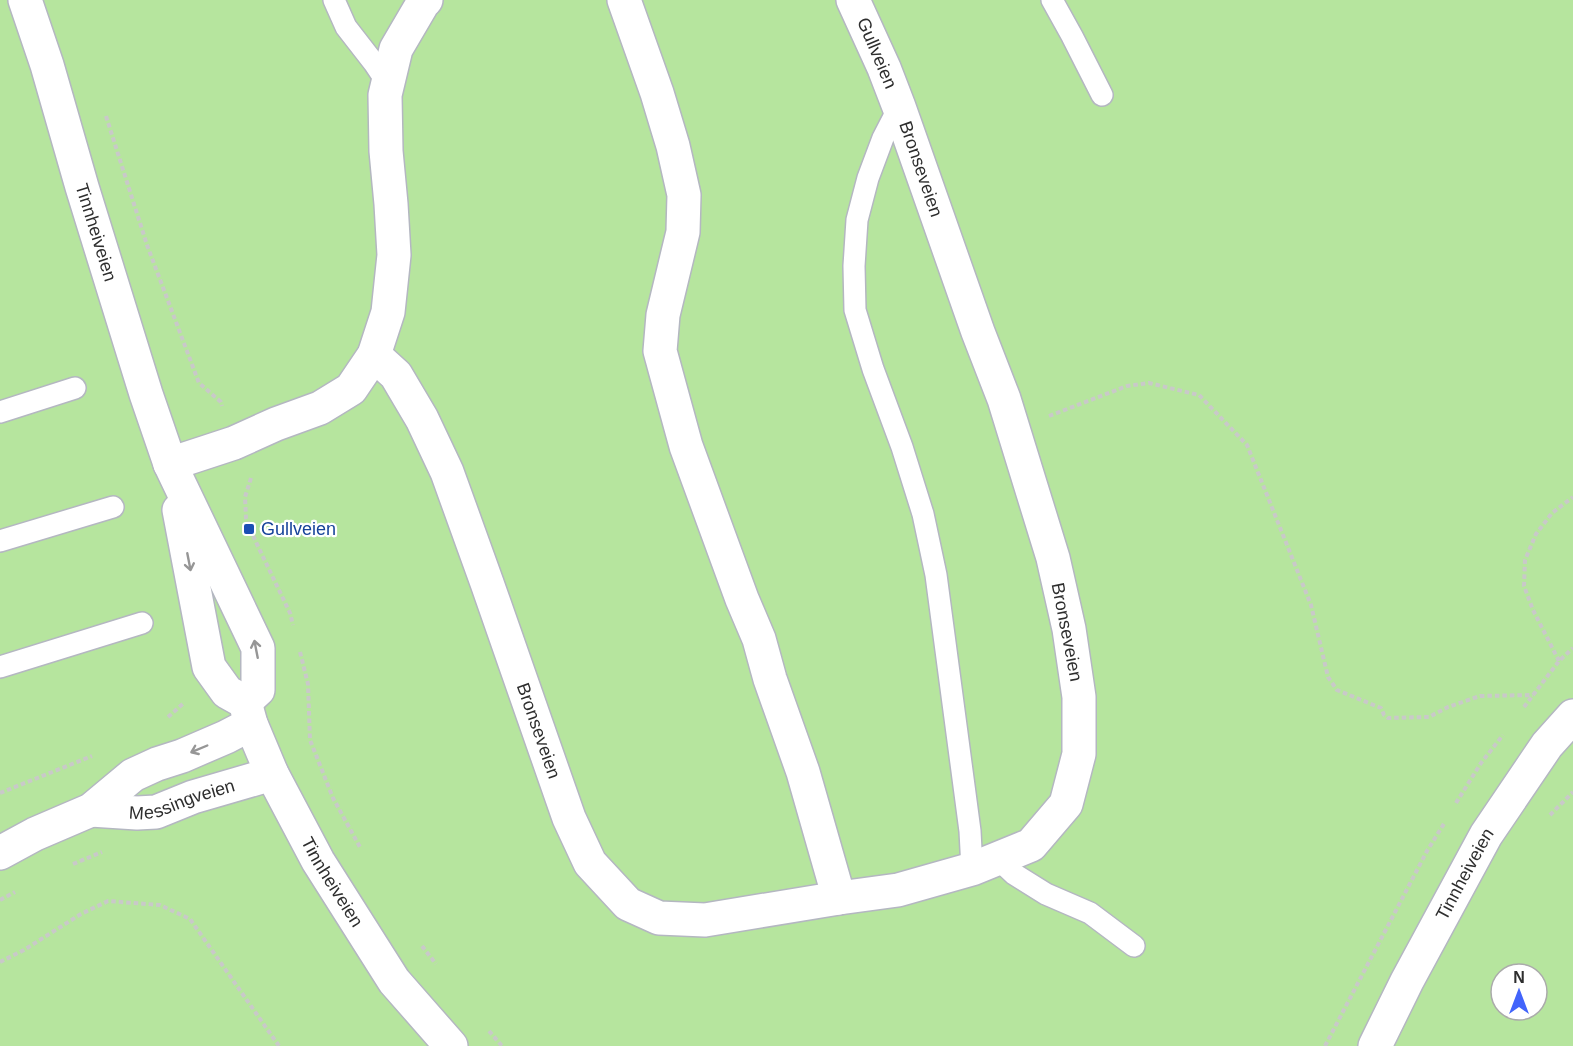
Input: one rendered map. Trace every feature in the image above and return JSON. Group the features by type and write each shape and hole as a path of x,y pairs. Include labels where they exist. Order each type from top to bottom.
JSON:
{"street":[{"name":"Tinnheiveien","path":"25,0 47,65 146,394 170,464 258,648 258,690 248,713"},
{"path":"170,464 234,443 320,408 351,389 375,355 388,312 394,255 392,204 386,151 385,95 396,49 426,0"},
{"path":"624,0 674,146 684,195 683,232 663,315 660,351 686,446 759,639 770,679 803,772 838,898"},
{"name":"Gullveien","path":"853,0 899,107"},
{"name":"Bronseveien","path":"375,355 396,375 422,419 447,472 568,818 590,863 628,904 659,918 705,920 898,890 985,864 1031,845 1066,804 1079,754 1079,697 1069,629 1053,558 1004,399 899,107"},
{"name":"Tinnheiveien","path":"170,464 209,667 227,692 248,713 272,774 318,861 394,981 451,1046"},
{"name":"Messingveien","path":"0,854 35,834 91,810 133,775 226,737 248,713"},
{"name":"Tinnheiveien","path":"1375,1046 1407,981 1486,835 1548,745 1573,716"},
{"name":"Messingveien","path":"91,810 156,812 193,797 272,774"}],"lane":[{"path":"334,0 346,27 375,63 388,84"},
{"path":"1052,0 1102,95"},
{"name":"Bronseveien","path":"899,107 883,138 868,178 857,220 854,266 855,310 923,514 936,575 970,831 985,864"},
{"path":"0,412 75,388"},
{"path":"0,541 113,507"},
{"path":"0,667 142,623"},
{"path":"985,864 1014,874 1046,894 1090,913 1134,946"}],"path":[{"path":"106,115 147,245 199,384 221,402 234,443 253,472 245,496 246,518 290,613 296,635"},
{"path":"1013,429 1127,386 1149,383 1199,395 1247,446 1311,604 1328,677 1337,690 1381,708 1388,718 1429,717 1448,707 1480,696 1533,695"},
{"path":"1559,661 1533,610 1524,586 1525,560 1536,534 1552,513 1573,497"},
{"path":"298,645 308,684 310,740 333,798 365,856"},
{"path":"68,866 111,848"},
{"path":"0,900 19,890"},
{"path":"0,962 24,950 81,914 108,901 160,905 190,919 279,1046"},
{"path":"418,940 438,967"},
{"path":"487,1029 502,1046"}],"green space":[{"path":"0,0 1573,0 1573,1046 0,1046"}],"place":[{"name":"Gullveien","path":"249,529"}]}
